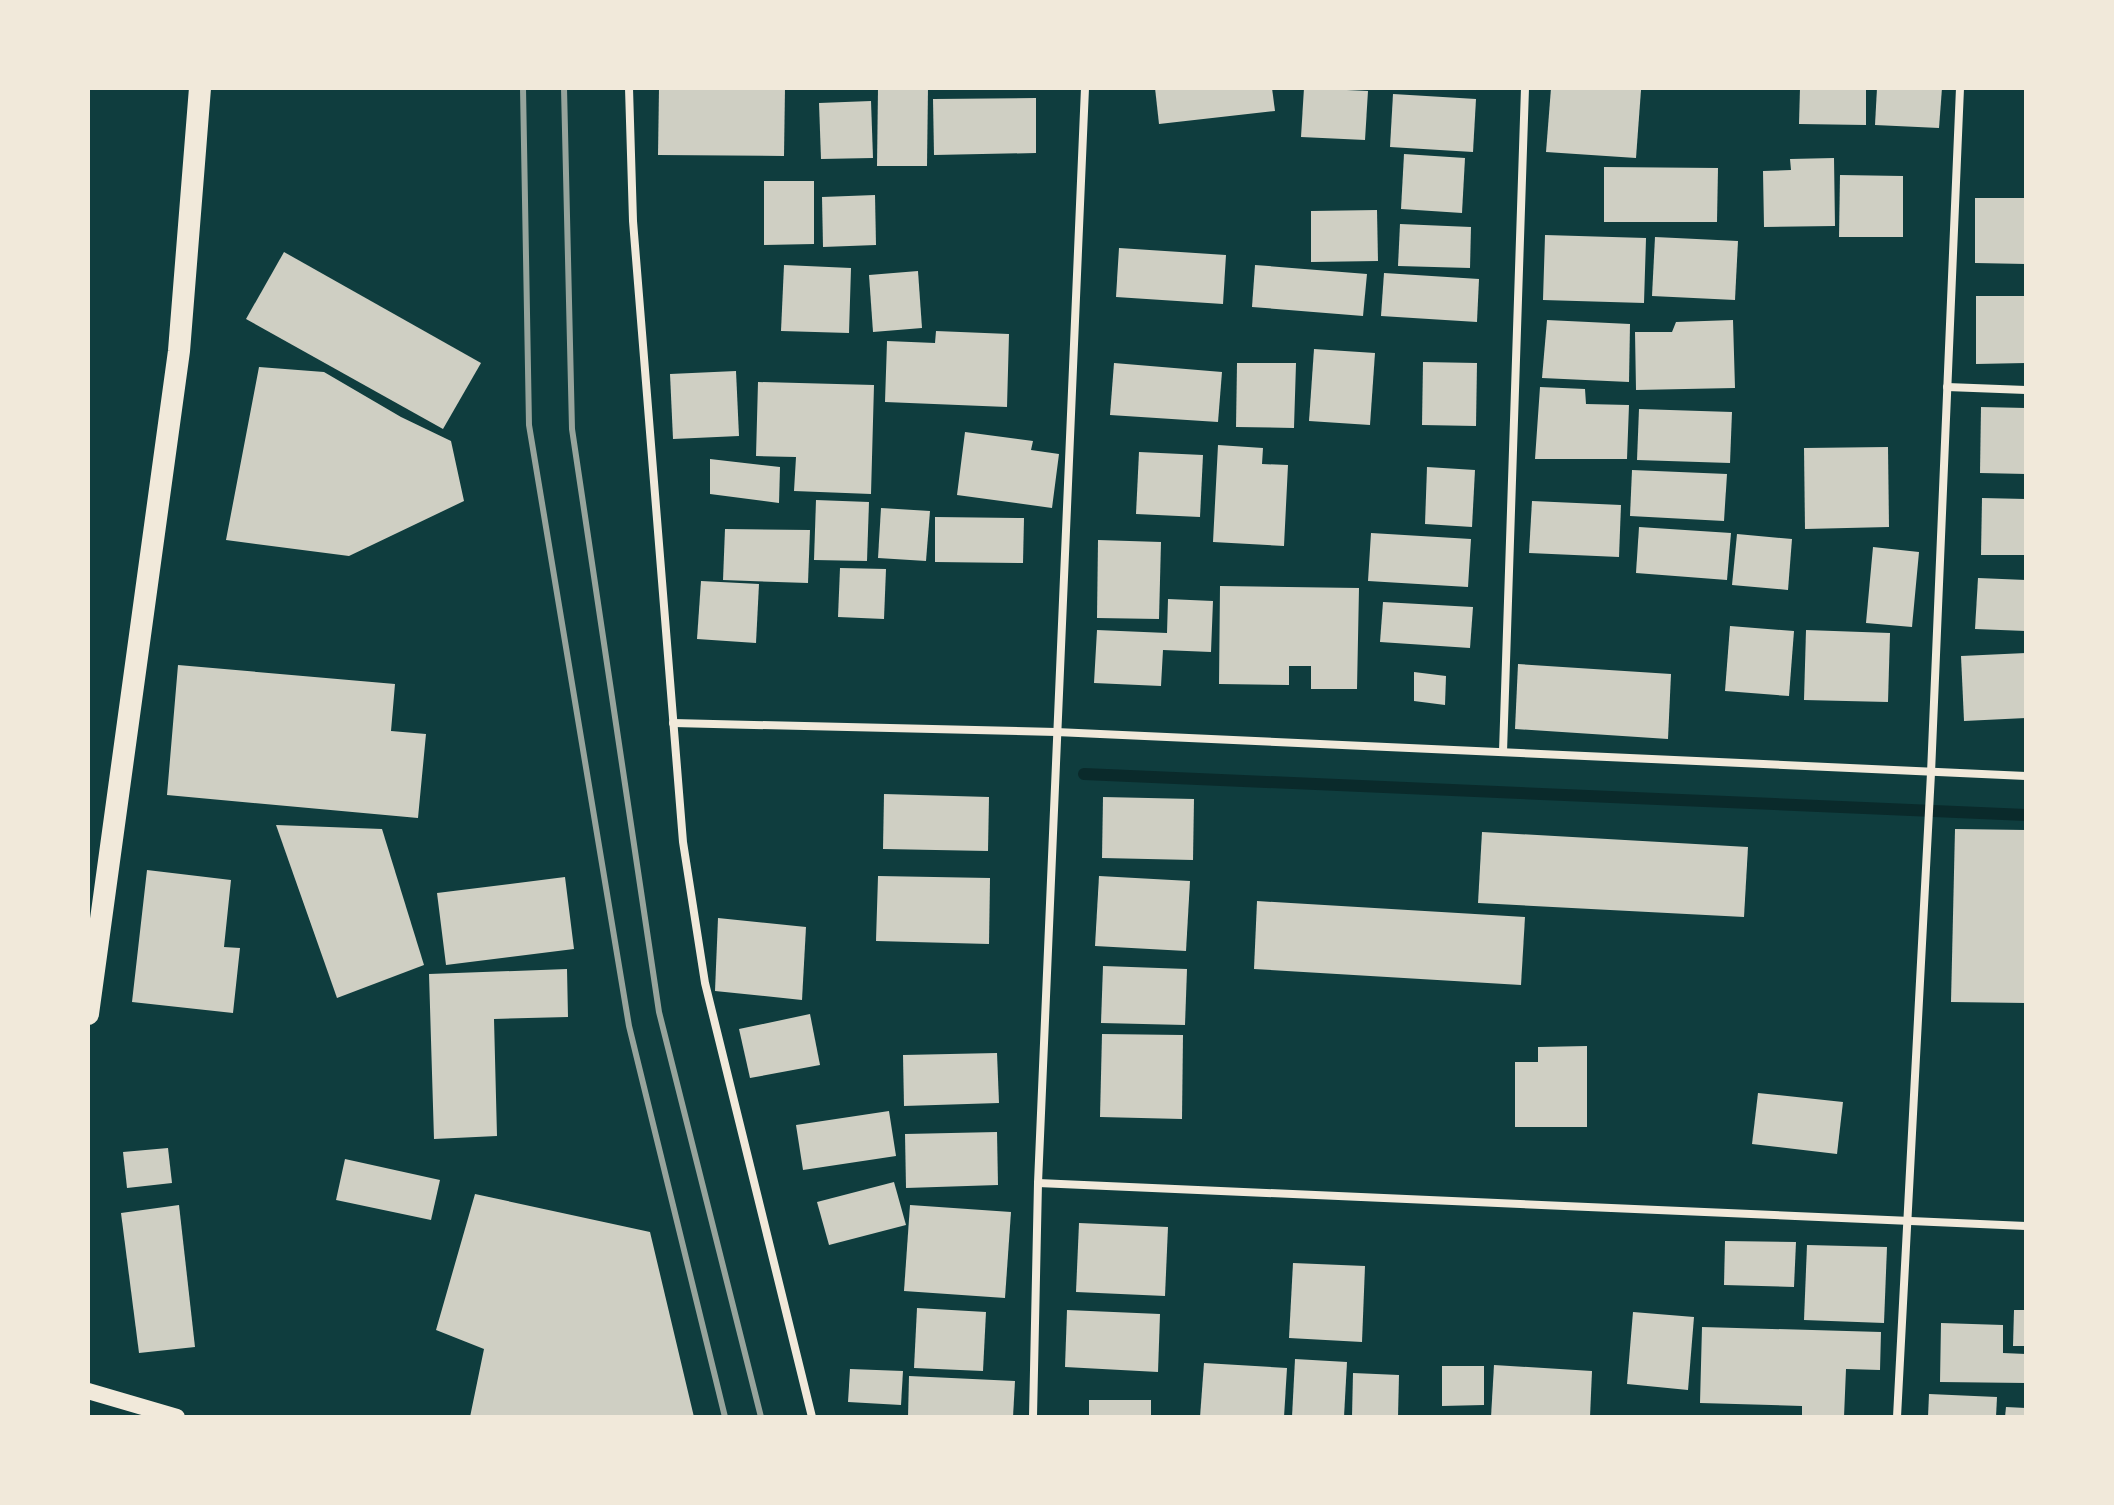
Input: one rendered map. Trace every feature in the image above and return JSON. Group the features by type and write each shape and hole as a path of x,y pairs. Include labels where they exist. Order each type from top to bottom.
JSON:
{"highway":[{"path":"88,1014 179,351 200,88"}],"main road":[{"path":"88,1391 177,1417"}],"street":[{"path":"629,88 633,221 683,842 705,983 812,1417"},
{"path":"1033,1417 1038,1183 1085,88"},
{"path":"1503,752 1525,88"},
{"path":"1897,1417 1931,773 1960,88"},
{"path":"1947,387 2026,390"},
{"path":"673,723 1056,732 2026,776"},
{"path":"1038,1183 2026,1226"}],"building":[{"path":"659,88 785,88 784,156 658,155"},
{"path":"878,88 928,88 927,166 877,166"},
{"path":"1155,88 1272,88 1275,111 1159,124"},
{"path":"1304,88 1368,91 1365,140 1301,137"},
{"path":"1551,88 1641,90 1636,158 1546,152"},
{"path":"1800,88 1866,88 1866,125 1799,124"},
{"path":"1877,88 1942,88 1939,128 1875,125"},
{"path":"1393,94 1476,99 1473,152 1390,147"},
{"path":"1036,98 1036,153 934,155 933,99"},
{"path":"871,101 873,158 821,159 819,103"},
{"path":"1404,154 1465,158 1462,213 1401,209"},
{"path":"1834,158 1835,226 1764,227 1763,171 1791,170 1790,159"},
{"path":"1604,167 1718,168 1717,222 1604,222"},
{"path":"1840,175 1903,176 1903,237 1839,237"},
{"path":"764,181 814,181 814,244 764,245"},
{"path":"875,195 876,245 823,247 822,197"},
{"path":"1975,198 2026,198 2026,264 1975,263"},
{"path":"1377,210 1378,261 1311,262 1311,211"},
{"path":"1400,224 1471,227 1470,268 1398,266"},
{"path":"1545,235 1646,238 1644,303 1543,300"},
{"path":"1655,237 1738,241 1735,300 1652,296"},
{"path":"1119,248 1226,255 1223,304 1116,297"},
{"path":"284,252 481,363 443,429 246,319"},
{"path":"784,265 851,268 849,333 781,331"},
{"path":"1255,265 1367,274 1363,316 1252,307"},
{"path":"918,271 922,328 873,332 869,275"},
{"path":"1384,273 1479,279 1477,322 1381,316"},
{"path":"1976,296 2026,296 2026,363 1976,364"},
{"path":"1547,320 1630,324 1629,382 1542,378"},
{"path":"1733,320 1735,388 1636,390 1635,332 1672,332 1676,322"},
{"path":"936,331 1009,334 1007,407 885,402 887,341 935,343"},
{"path":"1314,349 1375,353 1370,425 1309,421"},
{"path":"1423,362 1477,363 1476,426 1422,425"},
{"path":"1114,363 1222,372 1218,422 1110,415"},
{"path":"1237,363 1296,363 1294,428 1236,427"},
{"path":"259,367 324,372 401,417 451,441 464,501 349,556 226,540"},
{"path":"736,371 739,436 673,439 670,374"},
{"path":"758,382 874,385 871,494 794,491 796,457 756,456"},
{"path":"1540,387 1585,389 1586,404 1629,405 1627,459 1535,459"},
{"path":"1981,407 2026,408 2026,474 1980,473"},
{"path":"1639,409 1732,412 1730,463 1637,460"},
{"path":"965,432 1033,441 1031,450 1059,454 1052,508 957,495"},
{"path":"1218,445 1263,448 1262,464 1288,465 1284,546 1213,542"},
{"path":"1888,447 1889,527 1805,529 1804,448"},
{"path":"1139,452 1203,455 1200,517 1136,514"},
{"path":"710,459 780,467 779,503 710,494"},
{"path":"1427,467 1475,470 1472,527 1425,524"},
{"path":"1632,470 1727,474 1724,521 1630,516"},
{"path":"1982,498 2026,499 2026,555 1981,555"},
{"path":"816,500 869,502 867,561 814,560"},
{"path":"1532,501 1621,505 1619,557 1529,553"},
{"path":"881,508 930,511 926,561 878,558"},
{"path":"935,517 1024,518 1023,563 935,562"},
{"path":"1639,527 1731,533 1727,580 1636,573"},
{"path":"725,529 810,530 808,583 723,580"},
{"path":"1371,533 1471,539 1468,587 1368,581"},
{"path":"1737,534 1792,539 1788,590 1732,585"},
{"path":"1098,540 1161,542 1159,619 1097,618"},
{"path":"1873,547 1919,552 1912,627 1866,623"},
{"path":"840,568 886,569 884,619 838,617"},
{"path":"1978,578 2026,580 2026,631 1975,629"},
{"path":"701,581 759,584 756,643 697,639"},
{"path":"1220,586 1359,588 1357,689 1311,689 1311,666 1289,666 1289,685 1219,684"},
{"path":"1168,599 1213,601 1211,652 1163,650 1161,686 1094,683 1097,630 1167,633"},
{"path":"1383,602 1473,607 1470,648 1380,642"},
{"path":"1730,626 1794,631 1789,696 1725,691"},
{"path":"1806,630 1890,633 1888,702 1804,700"},
{"path":"2026,653 2026,718 1964,721 1961,656"},
{"path":"1518,664 1671,674 1668,739 1515,729"},
{"path":"178,665 395,684 391,731 426,734 418,818 167,795"},
{"path":"1414,672 1446,676 1445,705 1414,701"},
{"path":"884,794 989,797 988,851 883,849"},
{"path":"1103,797 1194,799 1193,860 1102,858"},
{"path":"276,825 382,829 424,965 337,998"},
{"path":"1955,829 2026,830 2026,1003 1951,1002"},
{"path":"1482,832 1748,847 1744,917 1478,903"},
{"path":"147,870 231,880 224,947 240,948 233,1013 132,1002"},
{"path":"878,876 990,878 989,944 876,941"},
{"path":"1099,876 1190,881 1186,951 1095,946"},
{"path":"565,877 574,949 446,965 437,893"},
{"path":"1257,901 1525,917 1521,985 1254,969"},
{"path":"718,918 806,927 802,1000 715,991"},
{"path":"1103,966 1187,969 1185,1025 1101,1023"},
{"path":"567,969 568,1017 494,1019 497,1136 434,1139 429,974"},
{"path":"810,1014 820,1065 750,1078 739,1029"},
{"path":"1102,1034 1183,1035 1182,1119 1100,1117"},
{"path":"1587,1046 1587,1127 1515,1127 1515,1062 1538,1062 1538,1047"},
{"path":"997,1053 999,1103 904,1106 903,1055"},
{"path":"1758,1093 1843,1102 1837,1154 1752,1144"},
{"path":"889,1111 896,1156 803,1170 796,1125"},
{"path":"997,1132 998,1185 906,1188 905,1134"},
{"path":"168,1148 172,1183 127,1188 123,1152"},
{"path":"345,1159 440,1180 431,1220 336,1200"},
{"path":"894,1182 906,1225 829,1245 817,1202"},
{"path":"475,1194 650,1232 694,1417 470,1417 484,1349 436,1330"},
{"path":"179,1205 195,1347 139,1353 121,1213"},
{"path":"910,1205 1011,1212 1005,1298 904,1291"},
{"path":"1079,1223 1168,1227 1165,1296 1076,1292"},
{"path":"1725,1241 1796,1242 1794,1287 1724,1285"},
{"path":"1807,1245 1887,1247 1884,1323 1804,1320"},
{"path":"1293,1263 1365,1266 1362,1342 1289,1338"},
{"path":"917,1308 986,1312 983,1371 914,1368"},
{"path":"1067,1310 1160,1314 1158,1372 1065,1367"},
{"path":"2014,1310 2026,1310 2026,1346 2013,1346"},
{"path":"1633,1312 1694,1317 1688,1390 1627,1384"},
{"path":"1941,1323 2003,1325 2003,1353 2026,1354 2026,1383 1940,1382"},
{"path":"1702,1327 1881,1332 1880,1370 1846,1369 1844,1417 1802,1417 1802,1406 1700,1403"},
{"path":"1295,1359 1347,1362 1344,1417 1292,1417"},
{"path":"1204,1363 1287,1368 1284,1417 1200,1417"},
{"path":"1494,1365 1592,1371 1590,1417 1491,1417"},
{"path":"1442,1366 1484,1366 1484,1405 1442,1406"},
{"path":"850,1369 903,1371 901,1405 848,1402"},
{"path":"1353,1373 1399,1375 1398,1417 1352,1417"},
{"path":"909,1376 1015,1381 1013,1417 908,1417"},
{"path":"1929,1394 1997,1397 1996,1417 1928,1417"},
{"path":"1089,1400 1151,1400 1151,1417 1089,1417"},
{"path":"2006,1407 2026,1408 2026,1417 2005,1417"}],"waterway":[{"path":"1084,774 2026,815"}],"railway":[{"path":"523,88 529,425 629,1026 725,1417"},
{"path":"564,88 572,429 659,1012 761,1417"}]}
